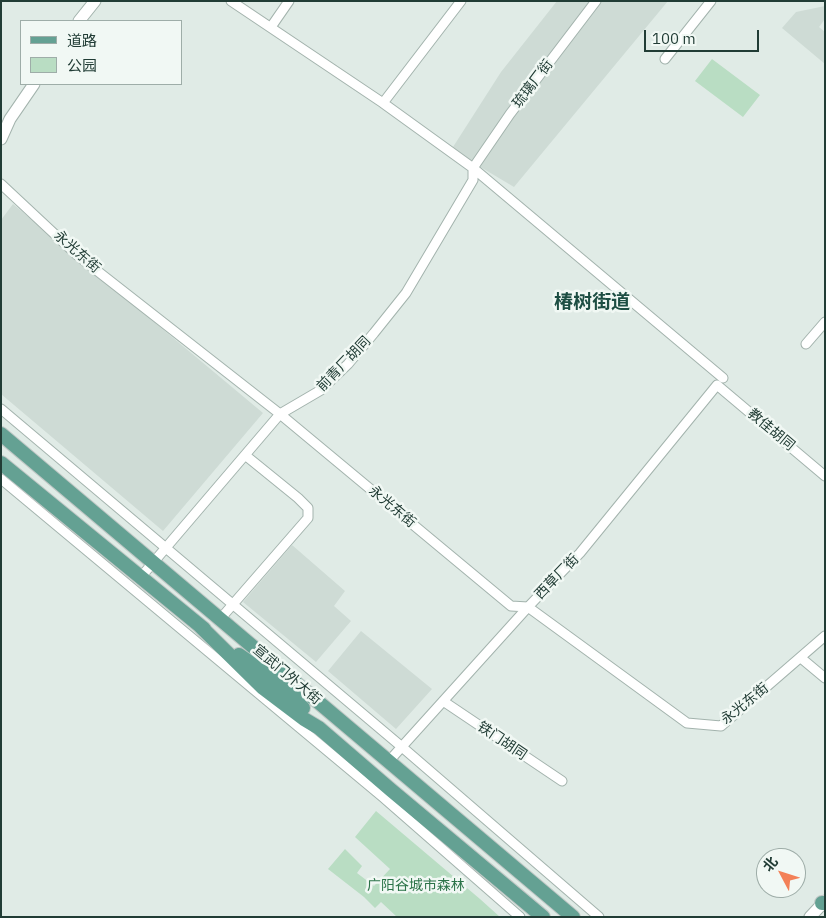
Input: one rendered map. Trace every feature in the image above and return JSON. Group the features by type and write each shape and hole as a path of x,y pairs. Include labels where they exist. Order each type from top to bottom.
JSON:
{"main road":[{"name":"宣武门外大街","path":"1,434 573,917"},
{"name":"宣武门外大街","path":"1,463 140,578 266,674 310,714 320,728 543,917"}],"street":[{"path":"80,20 95,1"},
{"name":"教佳胡同","path":"232,1 383,103 473,168 720,381 825,476"},
{"path":"271,27 289,1"},
{"path":"383,103 461,1"},
{"name":"琉璃厂街","path":"473,168 510,114 596,1"},
{"path":"665,59 712,1"},
{"path":"1,139 10,119 33,85"},
{"name":"前青厂胡同","path":"140,578 280,414 321,390 348,364 406,293 473,180 473,168"},
{"name":"永光东街","path":"1,184 77,255 280,414 511,606 528,607 687,723 721,726 825,636"},
{"path":"806,344 825,322"},
{"name":"西草厂街","path":"388,762 528,607 580,553 720,381"},
{"path":"1,409 167,547 599,917"},
{"path":"221,618 308,518 308,508 246,455"},
{"path":"1,479 339,760 520,917"},
{"path":"801,658 825,678"},
{"name":"铁门胡同","path":"443,701 562,781"},
{"path":"810,917 824,902"}],"shaded area":[{"path":"557,1 668,1 514,187 467,159 453,147 501,72"},
{"path":"825,6 825,19 819,27 825,32 825,64 782,28 796,12"},
{"path":"13,204 263,413 163,531 1,394 1,220"},
{"path":"292,545 345,591 334,606 351,621 316,662 243,602"},
{"path":"361,631 432,689 396,729 328,671"}],"green space":[{"path":"712,59 760,95 743,117 695,81"},
{"name":"广阳谷城市森林","path":"376,811 500,917 397,917 381,902 375,908 328,869 345,849 362,866 357,873 374,886 390,869 355,837"}],"district":[{"name":"椿树街道","path":"592,303"}]}
